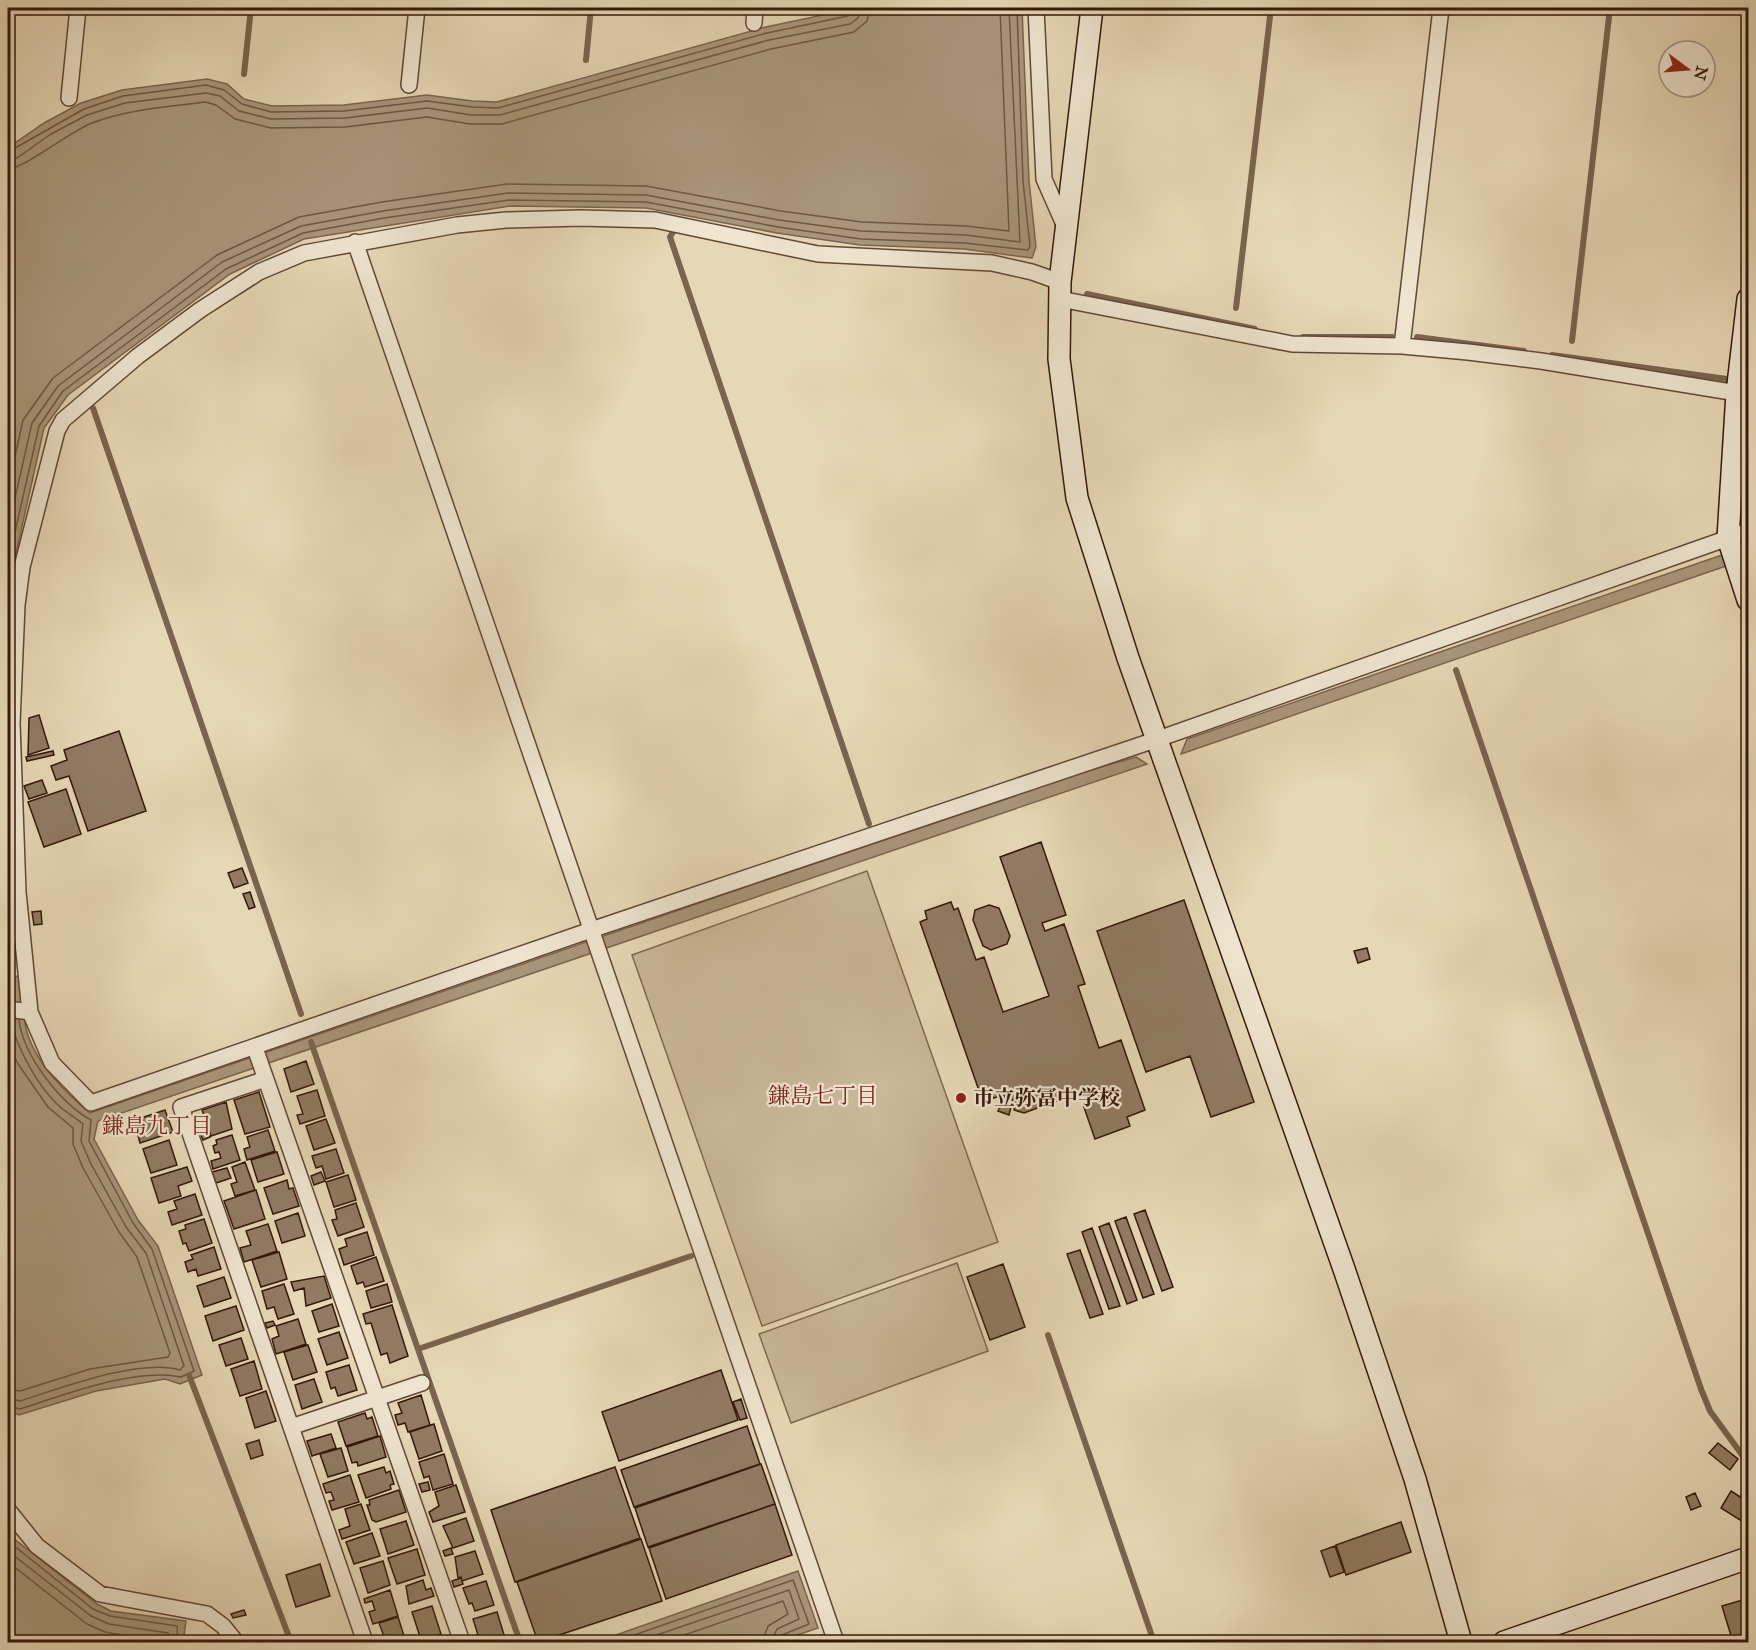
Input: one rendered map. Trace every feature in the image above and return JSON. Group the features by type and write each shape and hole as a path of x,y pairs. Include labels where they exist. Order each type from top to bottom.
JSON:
{"street":[{"path":"69,98 78,8"},
{"path":"410,85 417,8"},
{"path":"754,23 755,8"},
{"path":"1036,8 1044,179 1066,229"},
{"path":"1092,8 1060,290 1059,359 1077,498 1128,658 1415,1479 1461,1642"},
{"path":"1401,346 1441,8"},
{"path":"1737,393 1541,361 1401,346 1292,344 1060,290 1032,272 992,263 818,254 655,220 580,218 506,220 457,225 304,253 259,272 138,356 63,420 57,431 22,567 17,605 13,734 18,892 28,1012 52,1063 91,1103 591,930 1158,739 1749,531"},
{"path":"355,242 836,1642"},
{"path":"1749,299 1737,393 1728,538 1749,600"},
{"path":"8,1010 28,1012"},
{"path":"255,1048 462,1642"},
{"path":"265,1076 181,1107 365,1642"},
{"path":"291,1427 422,1383"},
{"path":"8,1510 37,1546 100,1594 207,1614 224,1626 236,1642"},
{"path":"1504,1642 1749,1558"}],"shaded area":[{"path":"867,871 998,1242 762,1326 632,955"},
{"path":"957,1263 988,1351 791,1423 759,1334"}],"water":[{"path":"856,8 1022,8 1029,181 1036,247 1032,258 964,249 860,245 777,233 646,208 510,206 304,239 230,274 68,395 44,428 10,580 8,636 8,148 44,123 81,103 122,90 207,79 227,84 244,99 272,106 344,105 427,95 497,102 766,27"},
{"path":"1748,546 1748,556 1726,566 1181,754 1187,739"},
{"path":"1136,757 1147,764 98,1121 94,1139 138,1220 158,1246 202,1375 180,1384 165,1379 96,1391 19,1415 8,1411 8,977 19,976 26,1028 43,1064 61,1086 90,1113 1062,778"},
{"path":"8,1534 97,1604 111,1611 186,1621 183,1642 8,1642"},
{"path":"798,1571 818,1628 777,1642 596,1642"}],"building":[{"path":"39,715 49,748 28,755 29,718"},
{"path":"119,731 146,811 88,831 69,776 56,780 51,766 67,760 64,750"},
{"path":"53,751 54,755 27,761 26,757"},
{"path":"42,780 47,793 29,799 24,786"},
{"path":"66,789 81,834 44,847 28,802"},
{"path":"1041,842 1066,915 1042,923 1045,931 1064,924 1085,984 1078,986 1099,1048 1121,1040 1145,1110 1127,1117 1130,1126 1095,1139 1079,1093 1024,1113 1014,1110 1016,1099 1013,1099 1009,1115 998,1111 1005,1096 983,1102 920,922 927,919 925,911 951,902 954,910 958,908 976,960 984,957 1003,1012 1049,996 1000,857"},
{"path":"242,868 248,883 234,888 228,873"},
{"path":"250,892 255,907 249,909 243,894"},
{"path":"1184,900 1254,1102 1211,1117 1190,1056 1146,1072 1097,931"},
{"path":"989,905 999,908 1010,936 1007,944 991,950 983,946 973,920 975,910"},
{"path":"41,911 42,924 34,925 32,912"},
{"path":"1367,948 1370,959 1358,963 1354,951"},
{"path":"306,1061 314,1084 291,1092 284,1069"},
{"path":"317,1090 325,1116 300,1124 297,1115 303,1114 297,1096"},
{"path":"259,1092 270,1127 245,1134 234,1100"},
{"path":"226,1102 232,1129 211,1136 202,1110"},
{"path":"165,1110 173,1132 140,1143 136,1128 141,1127 138,1119"},
{"path":"326,1119 335,1143 314,1150 306,1126"},
{"path":"268,1130 275,1151 247,1160 244,1149 250,1147 247,1137"},
{"path":"208,1131 210,1137 203,1140 200,1133"},
{"path":"232,1135 240,1160 213,1169 211,1161 221,1158 219,1152 215,1153 213,1146 217,1144 216,1140"},
{"path":"169,1140 177,1165 151,1173 143,1149"},
{"path":"336,1149 344,1173 326,1179 322,1166 316,1168 312,1156"},
{"path":"277,1152 284,1174 258,1182 251,1160"},
{"path":"245,1162 255,1190 235,1196 231,1184 237,1182 232,1167"},
{"path":"187,1167 192,1181 178,1186 181,1196 159,1203 151,1178"},
{"path":"227,1168 231,1178 216,1183 212,1172"},
{"path":"321,1172 325,1181 314,1185 311,1176"},
{"path":"348,1175 356,1200 334,1207 326,1182"},
{"path":"287,1180 289,1189 293,1188 299,1206 273,1214 264,1188"},
{"path":"256,1190 265,1219 234,1229 224,1201"},
{"path":"195,1194 202,1215 172,1225 168,1212 177,1209 174,1201"},
{"path":"356,1203 364,1227 338,1236 332,1220 337,1219 335,1210"},
{"path":"1145,1210 1173,1287 1162,1291 1134,1214"},
{"path":"298,1213 305,1236 282,1243 275,1221"},
{"path":"1126,1217 1154,1294 1143,1298 1115,1221"},
{"path":"204,1219 212,1243 189,1251 186,1243 183,1244 179,1231 186,1229 185,1225"},
{"path":"1109,1223 1137,1300 1127,1304 1099,1227"},
{"path":"268,1224 277,1251 244,1262 240,1248 251,1245 246,1231"},
{"path":"1092,1228 1120,1306 1109,1309 1082,1232"},
{"path":"367,1232 374,1255 344,1265 339,1249 347,1246 345,1239"},
{"path":"214,1247 221,1269 198,1276 196,1269 188,1272 185,1262 193,1259 191,1255"},
{"path":"1080,1250 1103,1314 1090,1318 1067,1254"},
{"path":"279,1252 287,1279 261,1287 252,1260"},
{"path":"376,1257 384,1281 365,1287 363,1282 357,1284 351,1266"},
{"path":"1003,1264 1025,1327 990,1340 967,1277"},
{"path":"324,1276 331,1298 306,1306 304,1288 294,1291 291,1282"},
{"path":"224,1277 231,1298 204,1307 197,1286"},
{"path":"284,1284 294,1314 278,1319 274,1307 267,1309 262,1291"},
{"path":"387,1284 392,1302 371,1308 366,1291"},
{"path":"332,1304 339,1326 319,1332 312,1311"},
{"path":"392,1305 408,1356 390,1363 387,1353 381,1355 371,1323 366,1324 363,1314"},
{"path":"236,1306 244,1330 213,1341 205,1316"},
{"path":"298,1319 306,1344 276,1354 272,1339 279,1336 276,1326"},
{"path":"273,1321 275,1325 267,1328 265,1323"},
{"path":"339,1332 348,1358 327,1365 318,1339"},
{"path":"241,1338 248,1359 226,1366 219,1345"},
{"path":"308,1345 317,1372 293,1380 284,1352"},
{"path":"254,1361 262,1389 240,1396 231,1369"},
{"path":"349,1365 357,1390 338,1396 335,1387 331,1389 326,1372"},
{"path":"721,1370 738,1420 619,1461 602,1412"},
{"path":"314,1379 322,1402 302,1409 295,1385"},
{"path":"266,1391 276,1421 255,1428 246,1398"},
{"path":"421,1395 430,1425 408,1432 405,1423 398,1425 395,1415 402,1413 398,1403"},
{"path":"741,1399 747,1418 740,1420 733,1402"},
{"path":"365,1413 367,1419 372,1417 378,1436 346,1446 338,1422"},
{"path":"434,1424 442,1451 419,1459 410,1432"},
{"path":"747,1426 760,1464 634,1507 621,1470"},
{"path":"331,1434 336,1448 312,1456 307,1441"},
{"path":"380,1436 386,1457 358,1466 357,1462 352,1463 347,1447"},
{"path":"259,1440 263,1455 251,1459 246,1444"},
{"path":"1718,1443 1738,1459 1730,1470 1709,1453"},
{"path":"341,1448 348,1471 328,1477 320,1454"},
{"path":"444,1454 453,1484 433,1490 429,1476 424,1478 419,1462"},
{"path":"761,1464 775,1504 648,1547 635,1508"},
{"path":"384,1467 386,1473 390,1471 394,1484 390,1485 391,1489 366,1498 358,1475"},
{"path":"615,1467 640,1538 515,1582 491,1510"},
{"path":"350,1475 359,1502 332,1510 329,1501 334,1500 331,1492 326,1493 323,1484"},
{"path":"428,1482 430,1490 422,1492 419,1484"},
{"path":"456,1485 465,1512 433,1522 429,1512 439,1506 435,1492"},
{"path":"399,1490 406,1512 376,1522 372,1520 367,1505 370,1505 369,1500"},
{"path":"1731,1491 1748,1502 1748,1525 1721,1508"},
{"path":"1695,1493 1701,1506 1691,1510 1686,1497"},
{"path":"361,1504 370,1530 342,1539 339,1530 350,1526 345,1509"},
{"path":"775,1504 792,1555 666,1599 649,1548"},
{"path":"466,1518 474,1541 453,1548 443,1526"},
{"path":"406,1521 414,1545 388,1554 380,1529"},
{"path":"1401,1522 1411,1552 1346,1575 1336,1545"},
{"path":"372,1533 380,1556 354,1564 346,1542"},
{"path":"641,1539 662,1601 538,1642 517,1582"},
{"path":"1335,1546 1344,1572 1330,1577 1321,1551"},
{"path":"451,1548 453,1554 445,1556 443,1551"},
{"path":"417,1549 425,1575 397,1584 388,1558"},
{"path":"475,1551 483,1574 462,1581 461,1577 458,1578 455,1557"},
{"path":"383,1561 390,1585 368,1593 360,1568"},
{"path":"320,1564 330,1596 296,1607 286,1575"},
{"path":"461,1578 463,1584 454,1587 452,1581"},
{"path":"423,1580 426,1590 431,1588 434,1596 409,1604 406,1586"},
{"path":"486,1581 494,1605 475,1611 472,1603 469,1604 463,1588"},
{"path":"390,1590 398,1616 373,1624 369,1612 375,1610 372,1601 365,1603 364,1599"},
{"path":"1746,1599 1748,1634 1732,1639 1722,1606"},
{"path":"432,1606 441,1634 421,1640 412,1612"},
{"path":"244,1610 246,1615 233,1618 231,1614"},
{"path":"497,1612 505,1638 491,1642 475,1642 473,1636 478,1635 473,1619"},
{"path":"398,1617 406,1642 379,1642 385,1639 379,1623"},
{"path":"822,1635 825,1642 810,1642 809,1640"},
{"path":"446,1636 448,1642 428,1642"}],"waterway":[{"path":"244,74 251,8"},
{"path":"586,60 591,8"},
{"path":"1236,308 1271,8"},
{"path":"1572,341 1610,8"},
{"path":"673,232 670,237 869,824"},
{"path":"1087,294 1255,329"},
{"path":"1303,337 1392,337"},
{"path":"1417,337 1524,351"},
{"path":"1552,355 1727,379"},
{"path":"93,408 301,1014"},
{"path":"1456,670 1701,1389 1710,1411 1748,1463"},
{"path":"311,1042 520,1642"},
{"path":"418,1349 691,1256"},
{"path":"1048,1335 1154,1642"},
{"path":"189,1375 291,1642"}],"place":[{"name":"市立弥冨中学校","path":"961,1098"}],"district":[{"name":"鎌島七丁目","path":"823,1095"},
{"name":"鎌島九丁目","path":"157,1125"}]}
